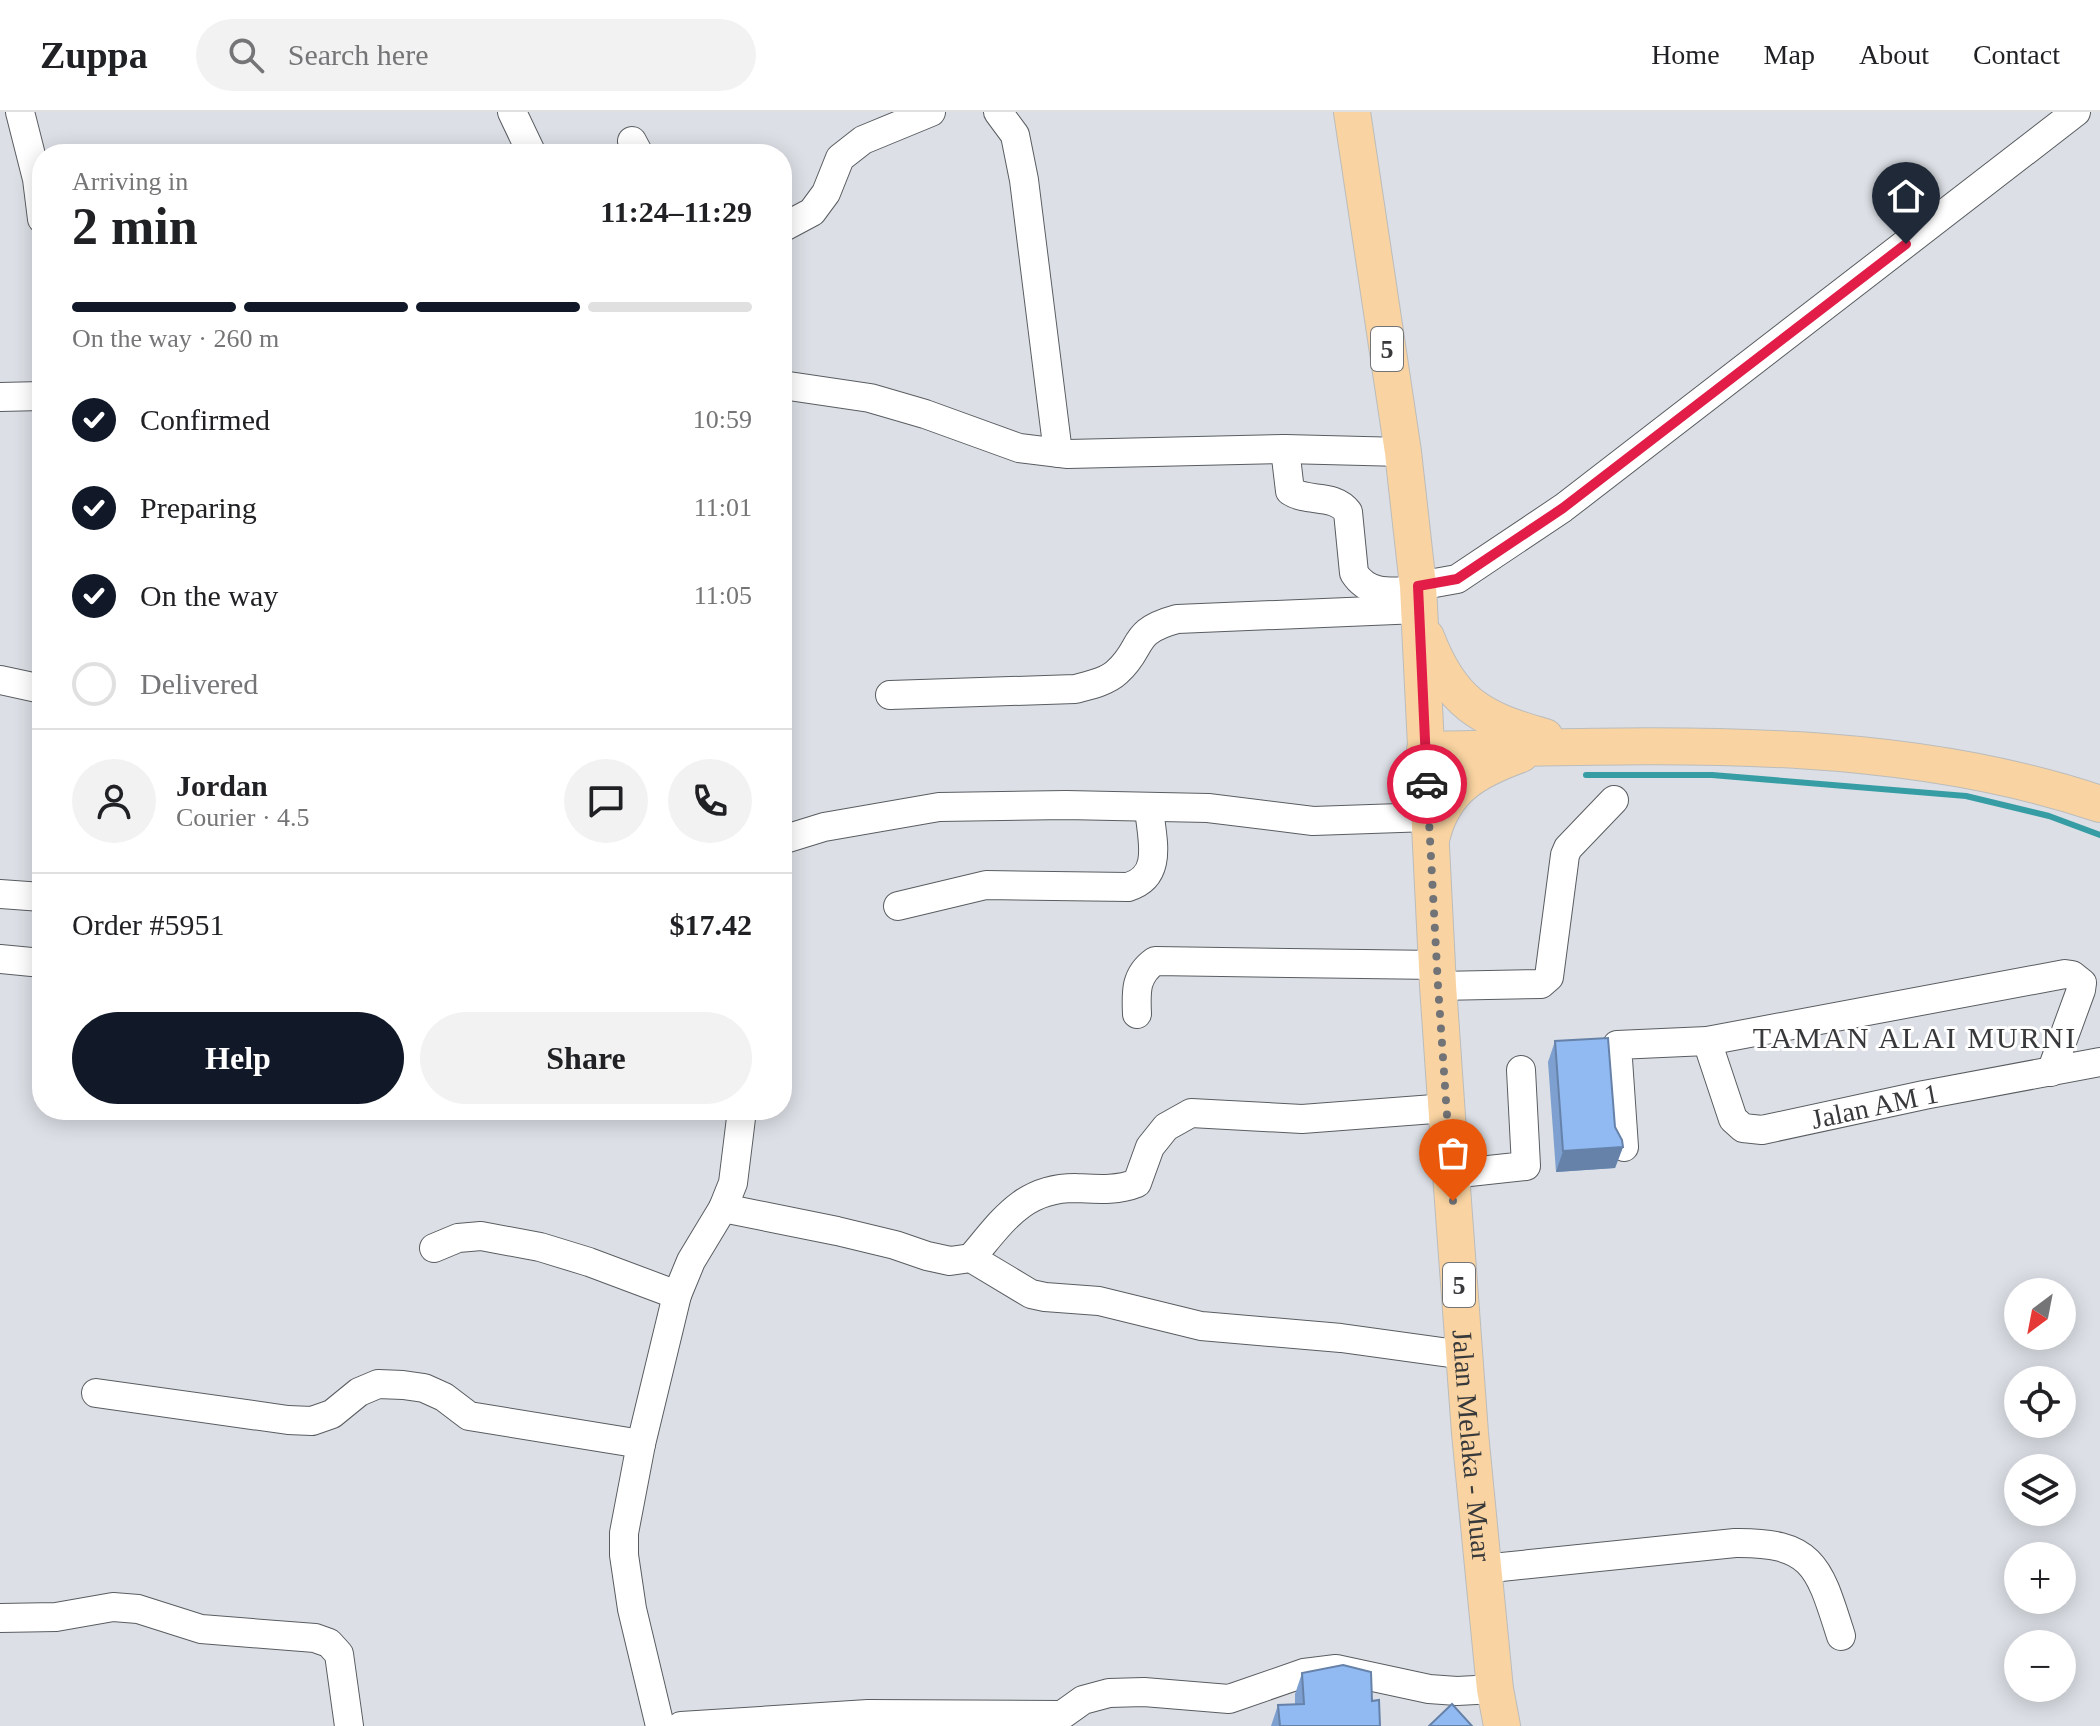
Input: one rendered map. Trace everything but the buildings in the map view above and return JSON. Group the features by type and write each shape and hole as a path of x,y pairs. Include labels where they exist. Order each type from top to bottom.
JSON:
{"main road":[{"name":"Jalan Melaka - Muar","path":"1352,112 1403,452 1407,601 1425,750 1437,976 1464,1355 1482,1569 1502,1726"},
{"path":"1407,601 1436,664 1451,688 1476,711 1506,726 1581,747"},
{"path":"1425,750 1696,745 1860,756 1984,771 2100,804"},
{"path":"1430,830 1447,799 1468,778 1495,763 1538,748"}],"street":[{"path":"20,112 32,159"},
{"path":"512,112 527,144"},
{"path":"792,223 812,212 826,193 840,158 863,140 931,112"},
{"path":"998,112 1015,135 1024,180 1058,453"},
{"path":"890,695 1075,689 1101,682 1117,672 1139,638 1156,625 1177,619 1407,601 1457,579 1563,508 2076,112"},
{"path":"792,386 870,398 1019,448 1058,453 1285,449 1403,452"},
{"path":"0,397 32,396"},
{"path":"1285,449 1290,491 1294,495 1334,501 1343,506 1350,521 1354,573 1359,582 1407,601"},
{"path":"0,680 32,687"},
{"path":"1137,1014 1139,977 1155,961 1541,984 1549,977 1565,855 1568,848 1614,800"},
{"path":"792,837 824,827 939,807 1208,808 1313,821 1430,830"},
{"path":"898,906 986,885 1128,887 1141,883 1149,875 1153,864 1149,807"},
{"path":"0,894 32,896"},
{"path":"0,959 32,962"},
{"path":"1624,1147 1617,1045 1707,1041 2072,975 2082,983 2081,990 2051,1072"},
{"name":"Jalan AM 1","path":"1707,1041 1733,1119 1743,1128 1762,1130 2100,1062"},
{"path":"1451,1174 1526,1166 1521,1070"},
{"path":"971,1258 1020,1203 1052,1189 1123,1189 1137,1183 1150,1147 1166,1127 1191,1113 1302,1119 1447,1108"},
{"path":"660,1726 632,1609 624,1533 641,1444 677,1295 691,1261 723,1208 733,1183 741,1120"},
{"path":"723,1208 837,1231 950,1261 971,1258 1031,1294 1045,1297 1099,1301 1201,1326 1341,1338 1464,1355"},
{"path":"434,1248 458,1238 481,1236 540,1247 677,1295"},
{"path":"96,1393 312,1421 332,1414 359,1392 378,1384 403,1385 424,1388 444,1397 469,1416 641,1444"},
{"path":"1482,1569 1721,1544 1768,1543 1794,1551 1814,1568 1827,1592 1841,1636"},
{"path":"0,1618 56,1617 113,1607 138,1609 201,1629 315,1638 329,1643 339,1654 349,1726"},
{"path":"681,1726 868,1714 1063,1720 1083,1700 1109,1693 1144,1692 1229,1699 1290,1677 1336,1669 1429,1689 1495,1689"}],"waterway":[{"path":"1586,775 1712,775 1966,796 2049,816 2100,835"}],"way so far":[{"path":"1427,784 1453,1201"}],"district":[{"name":"TAMAN ALAI MURNI","path":"1915,1038"}],"route":[{"path":"1427,784 1418,586 1457,579 1563,508 1906,244"}]}
